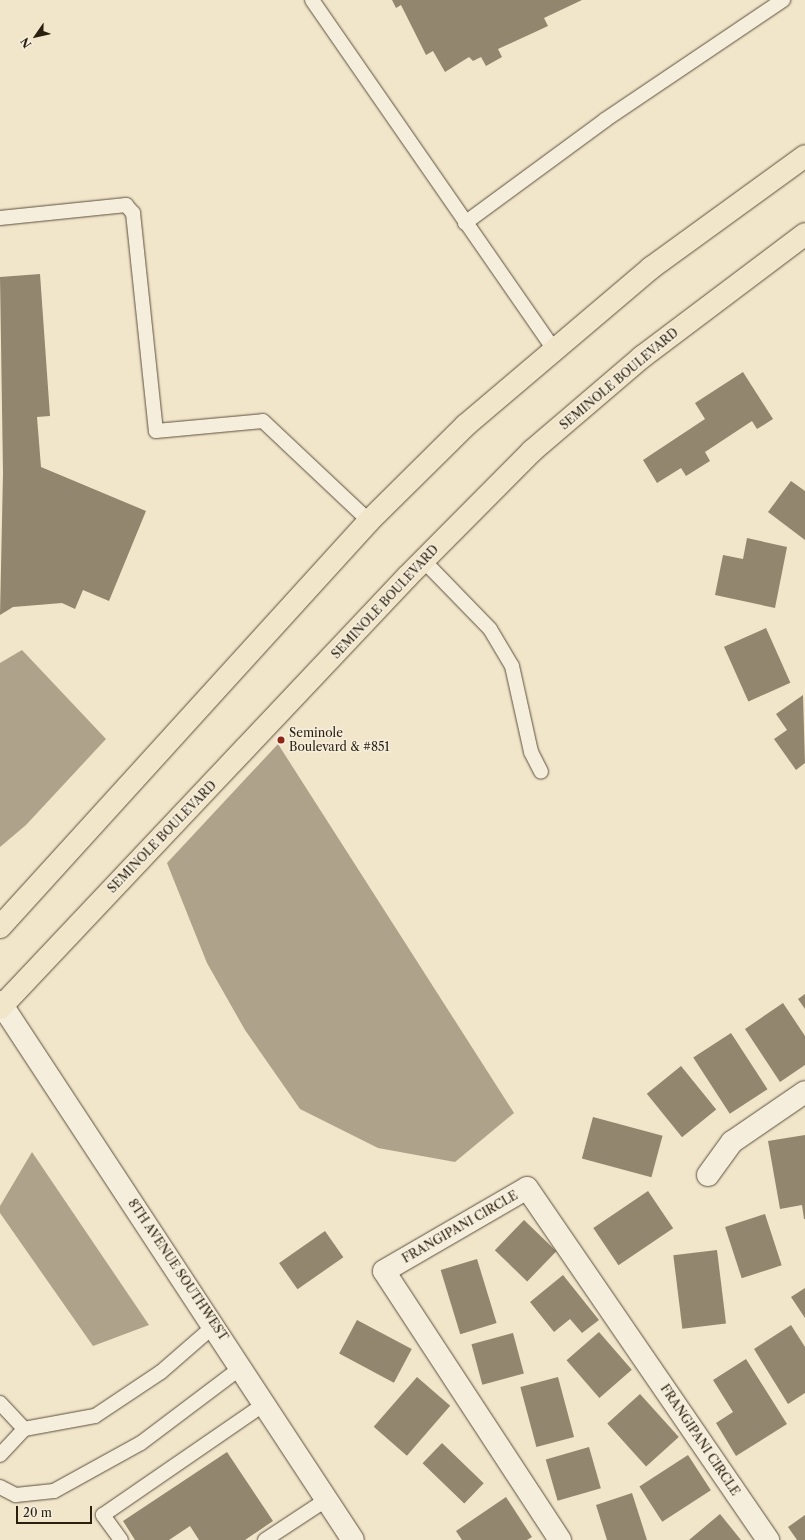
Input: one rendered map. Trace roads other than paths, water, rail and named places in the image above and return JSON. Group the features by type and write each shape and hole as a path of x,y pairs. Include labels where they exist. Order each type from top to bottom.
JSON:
{"main road":[{"path":"0,927 370,521 466,425 554,348 651,268 805,156"},
{"name":"SEMINOLE BOULEVARD","path":"1,1005 423,560 532,451 613,382 805,234"}],"street":[{"name":"8TH AVENUE SOUTHWEST","path":"1,1005 266,1403 326,1500 353,1540"},
{"path":"708,1174 732,1142 805,1092"},
{"name":"FRANGIPANI CIRCLE","path":"560,1540 384,1270 527,1188 768,1540"}],"lane":[{"path":"312,0 465,223 554,348"},
{"path":"465,223 605,120 783,0"},
{"path":"0,218 126,205 133,213 156,431 263,421 370,521"},
{"path":"423,560 490,629 512,666 531,752 541,772"},
{"path":"0,1455 24,1429 95,1416 161,1372 214,1326"},
{"path":"0,1487 16,1495 54,1491 141,1443 242,1368"},
{"path":"0,1403 24,1429"},
{"path":"121,1540 103,1515 266,1403"},
{"path":"265,1540 326,1500"}],"place":[{"name":"Seminole Boulevard & #851","path":"281,740"}]}
